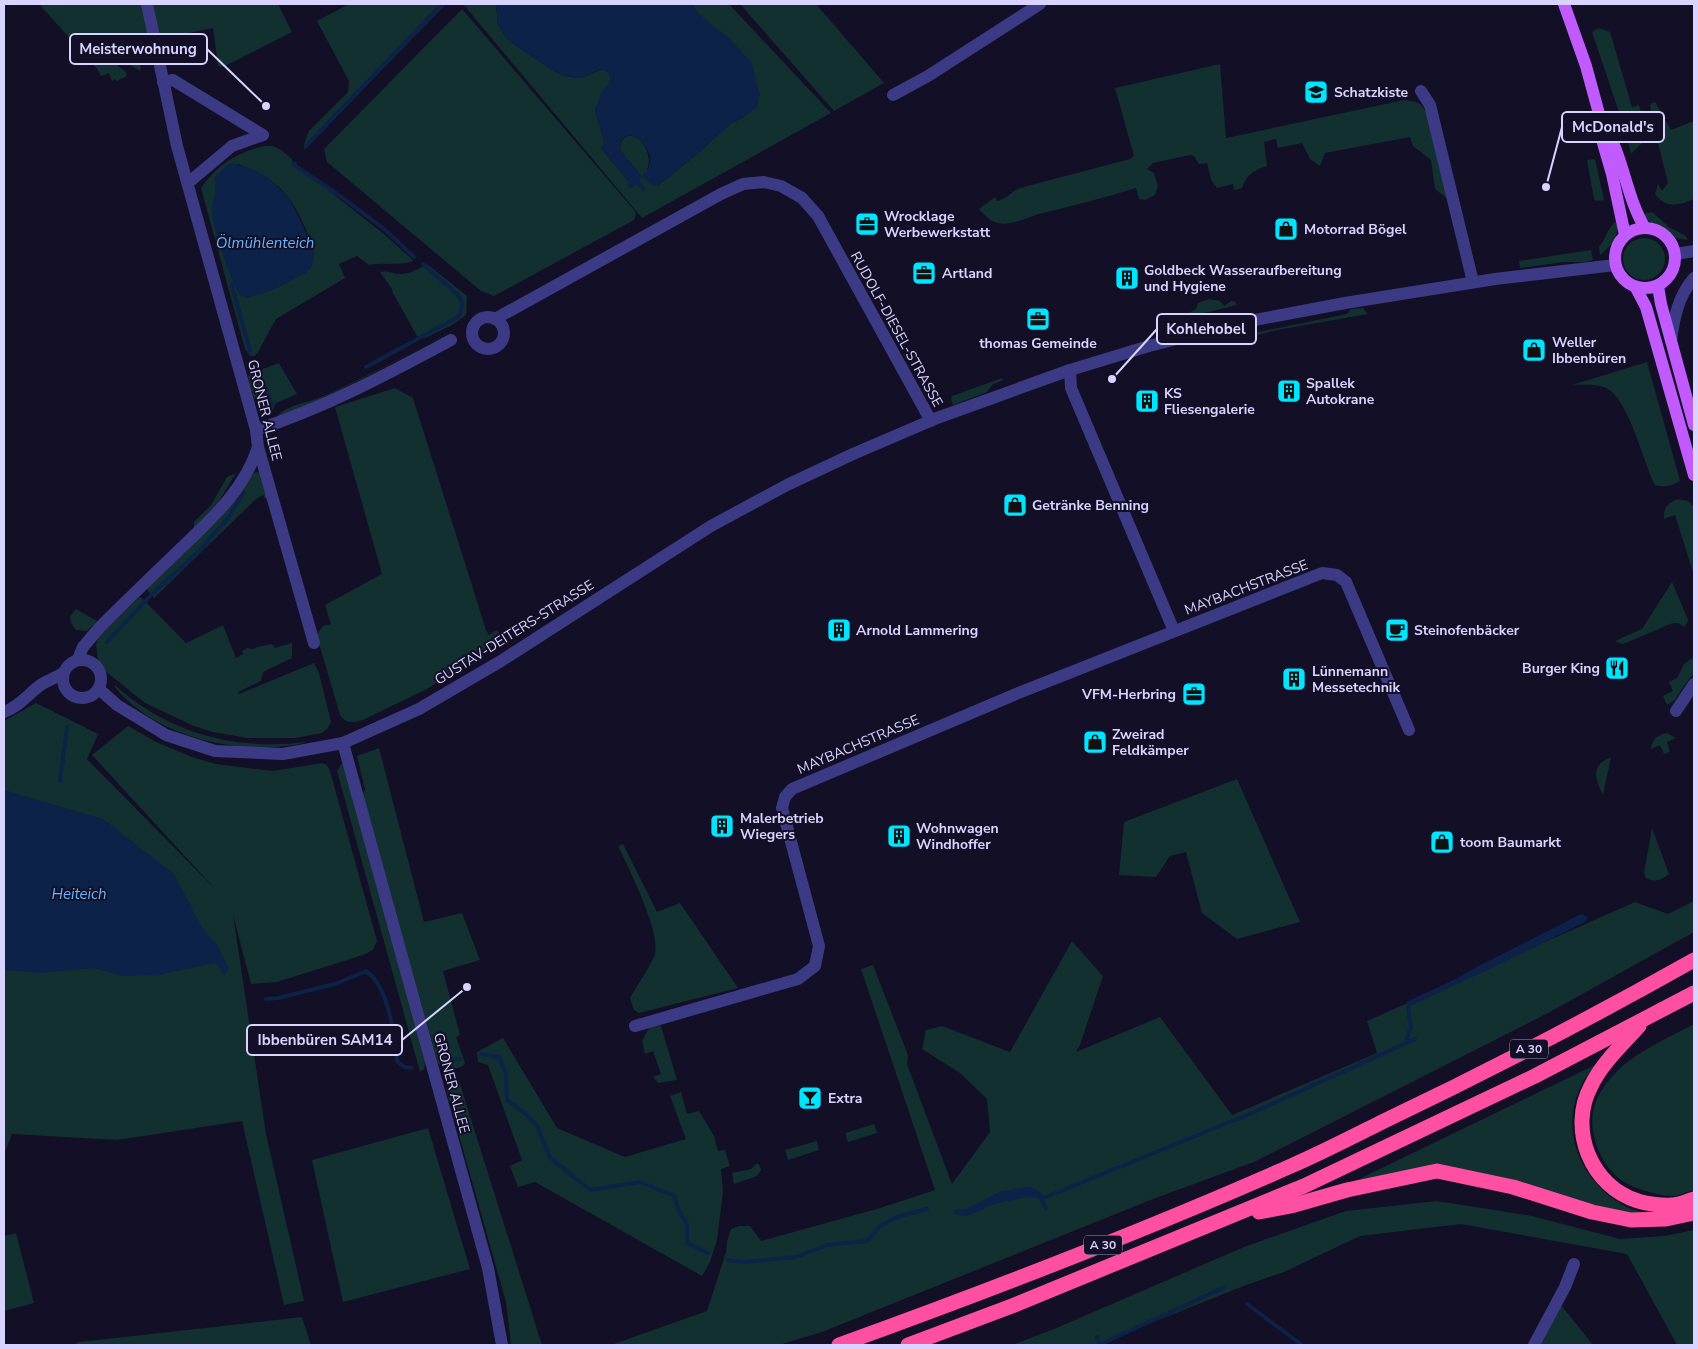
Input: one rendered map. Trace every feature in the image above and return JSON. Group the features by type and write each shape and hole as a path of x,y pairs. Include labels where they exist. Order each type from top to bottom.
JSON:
{"highway":[{"name":"A 30","path":"839,1345 976,1295 1143,1230 1293,1165 1464,1083 1694,960"},
{"name":"A 30","path":"908,1345 1012,1306 1304,1186 1535,1076 1694,993"},
{"path":"1645,1020 1606,1063 1590,1087 1582,1113 1582,1136 1589,1159 1604,1181 1622,1194 1639,1202 1671,1206 1694,1199"},
{"path":"1228,1218 1291,1206 1347,1190 1437,1171 1513,1186 1592,1212 1631,1220 1666,1219 1694,1213"}],"main road":[{"path":"1564,4 1586,66 1601,121 1603,143 1625,235"},
{"path":"1601,121 1612,137 1636,213 1645,228"},
{"path":"1636,288 1658,286 1672,273 1675,264 1675,254 1673,246 1662,233 1645,228 1631,231 1625,235 1616,249 1615,265 1623,279 1636,288 1646,307 1694,475"},
{"path":"1658,286 1694,425"}],"street":[{"name":"GRONER ALLEE","path":"147,4 177,146 256,430 258,447 314,643"},
{"path":"893,96 928,76 1040,4"},
{"path":"163,82 173,80 263,135 232,146 188,183"},
{"path":"1421,91 1430,106 1473,282"},
{"name":"RUDOLF-DIESEL-STRASSE","path":"495,319 721,194 743,184 764,182 781,186 802,198 818,216 931,421 1070,370 1149,346 1244,322 1473,282 1615,265"},
{"path":"1675,254 1694,251"},
{"path":"1672,341 1678,303 1687,286 1694,278"},
{"path":"256,430 291,418 366,384 451,340"},
{"name":"MAYBACHSTRASSE","path":"1070,370 1071,388 1174,631"},
{"name":"GUSTAV-DEITERS-STRASSE","path":"99,689 117,705 166,735 215,751 283,754 343,743 419,709 711,526 787,485 931,421"},
{"path":"78,659 83,647 100,627 222,508 253,464 258,447"},
{"name":"MAYBACHSTRASSE","path":"635,1026 798,979 815,966 819,946 782,808 784,797 792,789 981,709 1322,573 1337,575 1346,582 1409,730"},
{"path":"4,712 9,711 42,685 63,673 69,664 78,659 90,660 98,668 102,678 99,689 90,697 77,698 67,691 64,686 63,673"},
{"path":"1694,684 1676,711 1694,700"},
{"name":"GRONER ALLEE","path":"343,743 488,1268 502,1345"},
{"path":"1534,1345 1565,1287 1574,1264"}],"green space":[{"path":"39,4 278,4 292,32 223,67 218,66 213,28 166,38 130,55 138,53 140,71 121,59 114,63 126,72 127,76 117,81 115,79 112,81 109,73 101,76 98,70"},
{"path":"349,4 446,4 304,150 304,144 309,131 348,92 349,81 317,21"},
{"path":"463,4 496,4 498,24 508,40 564,76 581,78 603,69 609,73 611,80 595,109 603,138 603,146 601,148 629,182 642,177 620,150 622,141 626,136 632,136 643,144 649,160 647,170 658,186 731,123 744,117 725,34 706,22 692,4 729,4 831,113 642,218"},
{"path":"740,4 816,4 884,83 834,111"},
{"path":"462,9 636,214 634,220 494,296 481,291 327,162 324,149"},
{"path":"1599,28 1610,32 1632,107 1639,105 1648,137 1631,154 1624,126 1627,125 1625,120 1622,121 1592,32"},
{"path":"1220,64 1226,138 1404,100 1418,103 1425,111 1429,122 1449,200 1435,189 1431,160 1413,146 1410,137 1325,153 1320,166 1310,159 1302,143 1278,148 1276,139 1264,142 1267,166 1251,174 1242,188 1234,190 1233,184 1217,188 1211,180 1207,163 1199,164 1194,156 1190,155 1153,163 1147,169 1154,173 1158,186 1155,195 1145,200 1139,199 1136,188 1003,224 992,221 979,209 995,197 997,201 1000,200 1020,188 1130,159 1134,156 1115,88"},
{"path":"1655,102 1671,130 1694,121 1694,199 1683,203 1668,204 1659,199 1655,194 1658,184 1662,191 1668,183 1653,123 1650,104"},
{"path":"273,146 281,150 292,159 294,167 327,189 385,235 414,261 369,265 357,256 339,264 345,278 276,319 258,352 255,356 250,356 245,349 201,188 220,166 255,148","holes":["238,164 271,181 292,202 309,238 314,258 275,288 247,298 214,201 217,185"]},
{"path":"1595,159 1604,200 1596,201 1594,199 1587,160"},
{"path":"1652,212 1669,227 1686,236 1688,240 1676,238 1663,228 1652,224 1642,214"},
{"path":"1618,220 1614,240 1600,255 1599,247 1612,224"},
{"path":"1648,238 1656,241 1662,247 1665,259 1662,271 1656,277 1640,280 1632,277 1626,271 1623,255 1626,247 1632,241"},
{"path":"1591,250 1593,260 1520,268 1519,261"},
{"path":"427,264 467,296 466,315 452,325 425,338 417,336 392,289 380,272 404,274"},
{"path":"1209,299 1220,301 1224,306 1231,301 1234,301 1237,305 1188,317 1187,314 1196,309 1198,303"},
{"path":"1363,308 1368,314 1277,330 1239,340 1247,329 1253,328 1254,333 1347,314 1351,309"},
{"path":"462,326 366,377 294,411 277,416 291,407 319,398 355,381"},
{"path":"1647,362 1680,481 1668,486 1655,485 1628,415 1613,393 1600,386 1572,385"},
{"path":"279,363 297,394 276,403 271,413 257,404 252,394 248,377 252,373"},
{"path":"1002,378 1003,380 992,385 987,392 953,405 952,396"},
{"path":"395,388 413,398 486,630 489,635 497,630 503,639 427,689 363,720 350,722 340,715 318,640 318,633 323,626 331,624 325,605 382,574 335,407"},
{"path":"236,473 219,501 194,528 194,522 211,505 227,477"},
{"path":"254,473 261,473 268,497 265,499 263,495 256,499 154,598 148,591 148,588 220,518"},
{"path":"1679,499 1688,501 1694,507 1694,575 1675,515 1664,519 1664,512 1667,506"},
{"path":"1672,582 1688,620 1685,627 1678,623 1673,623 1623,644 1615,641 1642,629"},
{"path":"140,597 186,643 223,625 236,658 243,654 242,651 247,648 253,649 272,644 275,648 292,643 292,658 263,672 261,681 238,692 239,694 314,663 319,673 331,722 327,729 322,733 295,738 247,738 213,732 194,726 145,703 105,671 98,660 96,644 100,633"},
{"path":"76,609 97,621 87,631 76,630 71,623 70,617"},
{"path":"1694,657 1694,673 1675,700 1667,705 1663,696 1673,691 1669,682 1677,678 1684,664"},
{"path":"114,686 158,716 204,735 228,741 253,744 305,742 280,747 254,747 227,745 201,739 176,731 152,719 131,704"},
{"path":"36,703 98,734 87,759 216,890 92,755 128,726 156,742 192,757 216,764 273,771 322,763 327,765 330,771 377,941 373,950 363,955 277,982 251,984 233,915 266,1134 304,1301 284,1305 242,1121 117,1140 12,1134 4,1155 4,721"},
{"path":"1667,733 1676,738 1667,742 1670,752 1664,754 1660,745 1651,749 1656,738"},
{"path":"379,748 424,922 462,913 480,960 443,971 460,1035 456,1037 465,1063 463,1066 451,1070 442,1068 438,1063 362,795 365,790 357,756"},
{"path":"1611,757 1603,795 1596,778 1597,768"},
{"path":"342,763 345,766 425,1062 424,1069 420,1072 337,771"},
{"path":"1237,779 1300,922 1237,939 1202,913 1186,852 1170,856 1156,877 1119,875 1124,822"},
{"path":"1652,828 1669,874 1655,881 1646,878 1644,873"},
{"path":"623,844 657,912 680,903 738,988 639,1013 634,1010 630,998 655,954 656,944 649,916 618,846"},
{"path":"1694,901 1694,932 1548,1013 1254,1162 1153,1199 822,1332 779,1345 611,1345 707,1311 726,1252 731,1229 739,1226 750,1226 761,1241 880,1208 935,1190 861,969 873,965 908,1055 907,1064 952,1184 990,1132 987,1099 960,1073 922,1049 926,1030 942,1026 1010,1052 1072,941 1103,976 1076,1052 1160,1017 1232,1115 1377,1053 1367,1021 1635,902 1668,914"},
{"path":"1694,1024 1694,1190 1680,1195 1666,1196 1624,1182 1613,1173 1601,1156 1597,1146 1592,1124 1593,1114 1596,1102 1603,1088 1625,1064 1647,1049"},
{"path":"661,1026 677,1080 658,1083 653,1077 661,1074 653,1051 645,1054 642,1041 649,1028"},
{"path":"503,1038 557,1128 625,1157 686,1139 670,1096 681,1092 687,1114 699,1111 714,1136 718,1151 725,1150 730,1166 721,1169 723,1192 717,1240 710,1262 702,1276 535,1182 518,1187 510,1166 522,1160 488,1065 478,1062 477,1052"},
{"path":"1595,1065 1584,1080 1576,1097 1573,1133 1577,1150 1593,1180 1606,1193 1621,1204 1635,1210 1662,1215 1622,1213 1571,1199 1516,1180 1481,1173 1355,1181"},
{"path":"459,1081 542,1345 511,1345 506,1302 446,1089"},
{"path":"874,1124 877,1133 848,1142 845,1133"},
{"path":"428,1128 470,1269 343,1302 312,1160"},
{"path":"817,1141 819,1150 788,1160 785,1150"},
{"path":"756,1164 759,1164 761,1170 757,1176 734,1184 732,1173 751,1169"},
{"path":"1437,1201 1532,1216 1620,1239 1664,1236 1694,1230 1694,1345 1677,1345 1627,1254 1461,1224 1360,1236 1284,1272 1246,1285 1096,1345 1012,1345 1054,1329 1244,1247 1346,1211"},
{"path":"16,1233 34,1303 4,1311 4,1236"},
{"path":"1561,1305 1593,1345 1541,1345"},
{"path":"302,1317 311,1345 72,1345 79,1342"}],"water":[{"path":"496,4 692,4 694,9 715,28 725,34 752,63 760,95 757,107 744,117 731,123 658,186 649,183 642,176 650,162 650,155 647,149 636,138 626,136 622,141 620,150 642,177 639,180 646,189 643,191 636,184 630,189 627,185 629,182 601,148 603,146 603,138 595,109 602,92 611,80 609,73 602,69 581,78 564,76 552,70 508,40 498,24"},
{"name":"Ölmühlenteich","path":"231,163 252,169 266,176 289,197 314,249 311,268 307,272 265,293 248,297 241,296 237,290 223,255 212,212 215,186 214,177"},
{"name":"Heiteich","path":"4,790 103,819 174,874 203,929 217,944 229,970 224,975 216,963 157,975 123,976 94,968 40,973 4,970"},
{"path":"1581,914 1588,918 1585,922 1408,1007 1406,1002 1458,978"},
{"path":"1025,1187 1036,1189 1041,1192 1044,1198 1026,1197 994,1204 967,1216 955,1215 954,1210 966,1209 999,1192"}],"waterway":[{"path":"306,146 442,4"},
{"path":"295,163 294,165 383,228 414,257"},
{"path":"366,367 458,317 460,314 462,309 460,297 423,264"},
{"path":"233,283 232,286 250,351"},
{"path":"258,372 272,404"},
{"path":"107,642 152,594 200,550 228,518 244,492"},
{"path":"60,781 67,727"},
{"path":"266,999 278,998 335,984 366,971 374,978 385,999 392,1025 397,1061 404,1067 412,1068"},
{"path":"1408,1007 1411,1027 1407,1038 1408,1041"},
{"path":"1041,1197 1046,1197 1252,1113 1415,1039"},
{"path":"481,1054 499,1057 506,1074 507,1100 527,1115 537,1126 550,1157 591,1190 641,1182 674,1195 678,1209 687,1224 687,1243 708,1253"},
{"path":"454,1060 460,1059"},
{"path":"1040,1195 1046,1209"},
{"path":"728,1260 746,1262 796,1257 827,1245 867,1241 880,1226 897,1217 927,1209"},
{"path":"1097,1337 1099,1345 1225,1287"},
{"path":"1247,1304 1302,1345"}],"place":[{"name":"Schatzkiste","path":"1316,92"},
{"name":"Meisterwohnung","path":"266,106"},
{"name":"McDonald's","path":"1546,187"},
{"name":"Wrocklage Werbewerkstatt","path":"867,224"},
{"name":"Motorrad Bögel","path":"1286,229"},
{"name":"Artland","path":"924,273"},
{"name":"Goldbeck Wasseraufbereitung und Hygiene","path":"1127,278"},
{"name":"thomas Gemeinde","path":"1038,319"},
{"name":"Weller Ibbenbüren","path":"1534,350"},
{"name":"Kohlehobel","path":"1112,379"},
{"name":"Spallek Autokrane","path":"1289,391"},
{"name":"KS Fliesengalerie","path":"1147,401"},
{"name":"Getränke Benning","path":"1015,505"},
{"name":"Arnold Lammering","path":"839,630"},
{"name":"Steinofenbäcker","path":"1397,630"},
{"name":"Burger King","path":"1617,668"},
{"name":"Lünnemann Messetechnik","path":"1294,679"},
{"name":"VFM-Herbring","path":"1194,694"},
{"name":"Zweirad Feldkämper","path":"1095,742"},
{"name":"Malerbetrieb Wiegers","path":"722,826"},
{"name":"Wohnwagen Windhoffer","path":"899,836"},
{"name":"toom Baumarkt","path":"1442,842"},
{"name":"Ibbenbüren SAM14","path":"467,987"},
{"name":"Extra","path":"810,1098"}]}
